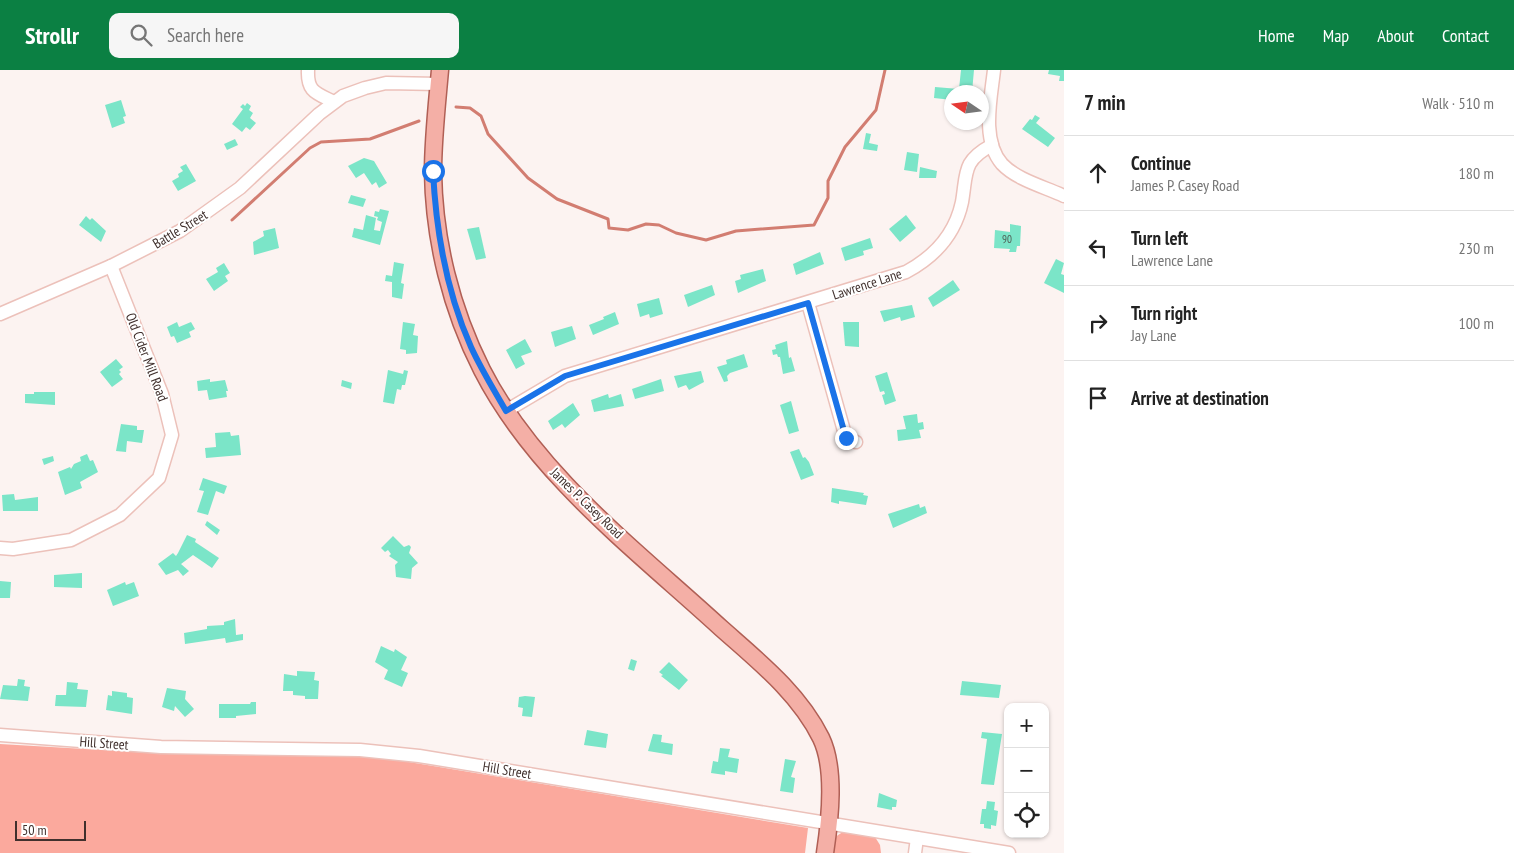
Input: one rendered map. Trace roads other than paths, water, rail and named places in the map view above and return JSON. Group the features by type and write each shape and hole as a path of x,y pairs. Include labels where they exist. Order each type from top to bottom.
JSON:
{"main road":[{"name":"James P. Casey Road","path":"440,77 433,171 436,216 444,264 470,345 506,411 565,485 744,648 804,709 822,740 829,775 829,824 825,853"}],"street":[{"path":"308,70 308,81 312,90 334,102"},
{"path":"994,70 989,125 992,145 1002,164 1013,172 1064,196"},
{"name":"Battle Street","path":"0,314 111,266 180,231 206,214 248,181 334,102 353,92 376,85 440,77"},
{"name":"Lawrence Lane","path":"506,411 565,376 906,272 933,255 945,241 955,223 962,203 966,168 976,154 992,145"},
{"name":"Old Cider Mill Road","path":"0,548 13,549 71,540 120,515 160,478 172,435 162,394 111,266"},
{"path":"808,303 846,438 856,442"},
{"name":"Hill Street","path":"0,735 161,746 360,750 419,756 1009,853"},
{"path":"916,853 917,838"}],"waterway":[{"path":"456,107 470,108 481,116 488,134 528,178 557,199 608,219 609,228 628,230 646,224 659,225 676,233 706,240 736,231 814,225 828,198 828,181 845,147 876,110 885,70"},
{"path":"232,220 310,148 321,142 370,139 419,121"}]}
